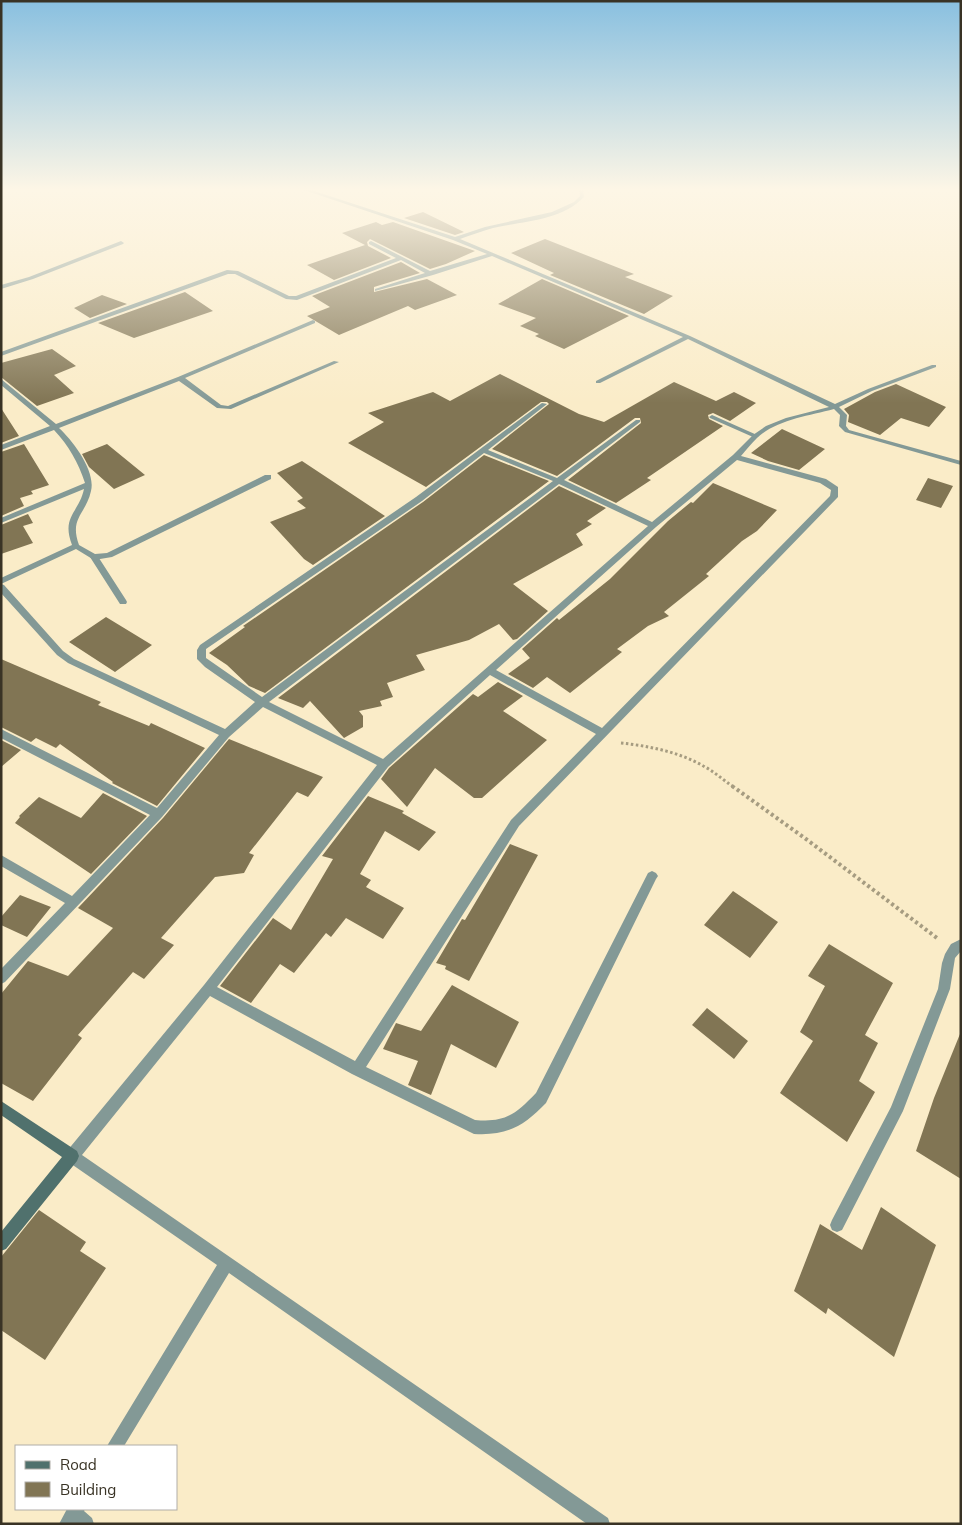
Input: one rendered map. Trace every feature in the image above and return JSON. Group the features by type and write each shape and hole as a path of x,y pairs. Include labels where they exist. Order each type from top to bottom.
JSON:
{"street":[{"path":"1,287 31,278 77,260"},
{"path":"1,354 227,272 236,272 288,298 297,298 396,260"},
{"path":"406,260 431,274"},
{"path":"377,290 473,260"},
{"path":"507,260 688,337 835,407 844,415 842,426 847,431 961,463"},
{"path":"1,448 180,378 313,322"},
{"path":"598,382 688,337"},
{"path":"180,378 219,407 229,408 336,362"},
{"path":"1,1244 208,989 384,764 653,525 736,457 755,436 768,427 788,419 835,407 870,390 934,366"},
{"path":"1,381 5,389 56,426 74,449 85,468 89,490 73,518 70,527 71,537 76,546 94,557 123,602"},
{"path":"384,764 262,702 208,665 200,654 203,647 419,499 544,404"},
{"path":"712,417 755,436"},
{"path":"1,978 158,814 226,734 262,702 638,421"},
{"path":"482,450 559,481 653,525"},
{"path":"357,1069 508,832 602,733 834,497 835,489 823,481 736,457"},
{"path":"94,557 119,551 268,477"},
{"path":"1,521 89,484"},
{"path":"1,581 76,546"},
{"path":"1,587 60,653 71,661 226,734"},
{"path":"489,670 602,733"},
{"path":"1,733 158,814"},
{"path":"1,860 73,902"},
{"path":"208,989 357,1069 474,1127 488,1129 509,1126 527,1113 541,1098 652,876"},
{"path":"837,1225 896,1111 944,989 947,977 948,955 954,947 961,944"},
{"path":"1,1107 602,1524"},
{"path":"116,1445 226,1264"}],"path":[{"path":"602,733 625,744 645,746 704,766 928,930 942,943 948,955"}],"building":[{"path":"321,260 385,260 334,280 307,265"},
{"path":"412,260 455,260 446,264 430,269"},
{"path":"526,260 599,260 634,274 625,277 673,296 644,314 550,275 554,273"},
{"path":"401,262 420,273 374,287 374,292 427,279 457,295 415,310 408,306 339,335 307,316 330,307 312,296"},
{"path":"542,279 629,316 564,349 535,336 539,334 520,326 536,318 498,304"},
{"path":"185,292 213,311 134,338 98,323"},
{"path":"102,295 127,304 90,318 74,308"},
{"path":"52,349 76,366 54,375 74,393 37,406 1,377 1,363"},
{"path":"500,374 579,414 604,422 674,382 716,401 734,392 756,403 730,421 713,413 708,415 709,419 723,426 647,478 651,480 616,503 568,480 641,423 640,418 635,418 557,476 492,449 549,404 547,402 541,402 426,487 348,443 384,422 368,413 433,392 450,401"},
{"path":"896,384 946,407 929,427 901,418 880,435 848,422 849,415 844,409 875,392"},
{"path":"1,408 19,436 1,443"},
{"path":"782,429 825,449 799,470 768,461 751,453"},
{"path":"24,444 49,485 31,491 33,494 20,498 24,506 1,516 1,452"},
{"path":"107,444 145,475 114,489 89,467 82,454"},
{"path":"484,455 549,481 265,693 249,686 227,665 209,653 245,627 243,626 423,502"},
{"path":"302,461 385,516 313,565 304,559 270,522 306,508 297,501 303,498 277,473"},
{"path":"928,478 953,486 941,508 916,500"},
{"path":"713,483 777,510 757,531 742,541 706,574 709,576 664,612 669,616 648,626 617,649 622,652 570,693 547,677 533,688 508,674 530,658 522,649 557,618 559,620 610,579 668,521 691,502 693,503"},
{"path":"559,486 606,508 587,521 592,524 576,534 583,545 513,584 548,611 517,639 513,640 499,624 469,640 416,655 425,670 387,683 393,697 380,701 382,706 359,711 363,716 363,727 344,738 310,701 303,708 278,698"},
{"path":"28,514 33,523 23,526 33,543 1,554 1,525"},
{"path":"106,617 152,645 115,672 69,642"},
{"path":"1,659 101,702 98,705 149,726 151,723 205,748 157,806 112,783 60,744 56,748 36,738 31,742 1,727"},
{"path":"498,682 523,696 503,711 547,740 482,798 474,798 435,768 407,807 381,779 389,768 473,694 478,697"},
{"path":"229,739 323,777 308,797 297,792 249,853 254,855 244,873 215,877 161,938 174,945 144,979 133,972 78,1035 82,1038 33,1101 1,1083 1,994 28,961 68,976 113,928 78,908 163,818"},
{"path":"1,740 21,750 1,767"},
{"path":"103,793 147,816 91,874 15,823 19,816 39,797 81,818"},
{"path":"368,796 404,811 402,813 436,832 419,851 385,831 360,874 371,880 366,887 404,908 383,939 346,918 331,937 326,933 294,973 280,964 251,1003 220,986 273,918 291,930 333,859 322,856"},
{"path":"510,844 538,855 469,981 445,969 446,966 436,963 462,919 465,920"},
{"path":"733,891 778,922 750,958 704,925"},
{"path":"20,895 51,907 27,937 1,925 1,917"},
{"path":"829,944 893,983 865,1035 878,1043 859,1081 875,1092 847,1142 780,1093 813,1041 800,1032 825,986 808,976"},
{"path":"452,985 519,1022 496,1068 451,1044 431,1095 408,1085 418,1061 383,1049 396,1023 421,1031"},
{"path":"707,1008 748,1041 734,1059 692,1025"},
{"path":"960,1034 961,1179 916,1151 934,1098"},
{"path":"881,1207 936,1245 894,1357 828,1308 826,1314 794,1291 820,1224 862,1250"},
{"path":"39,1210 86,1242 80,1251 106,1268 45,1360 1,1330 1,1257"}]}
